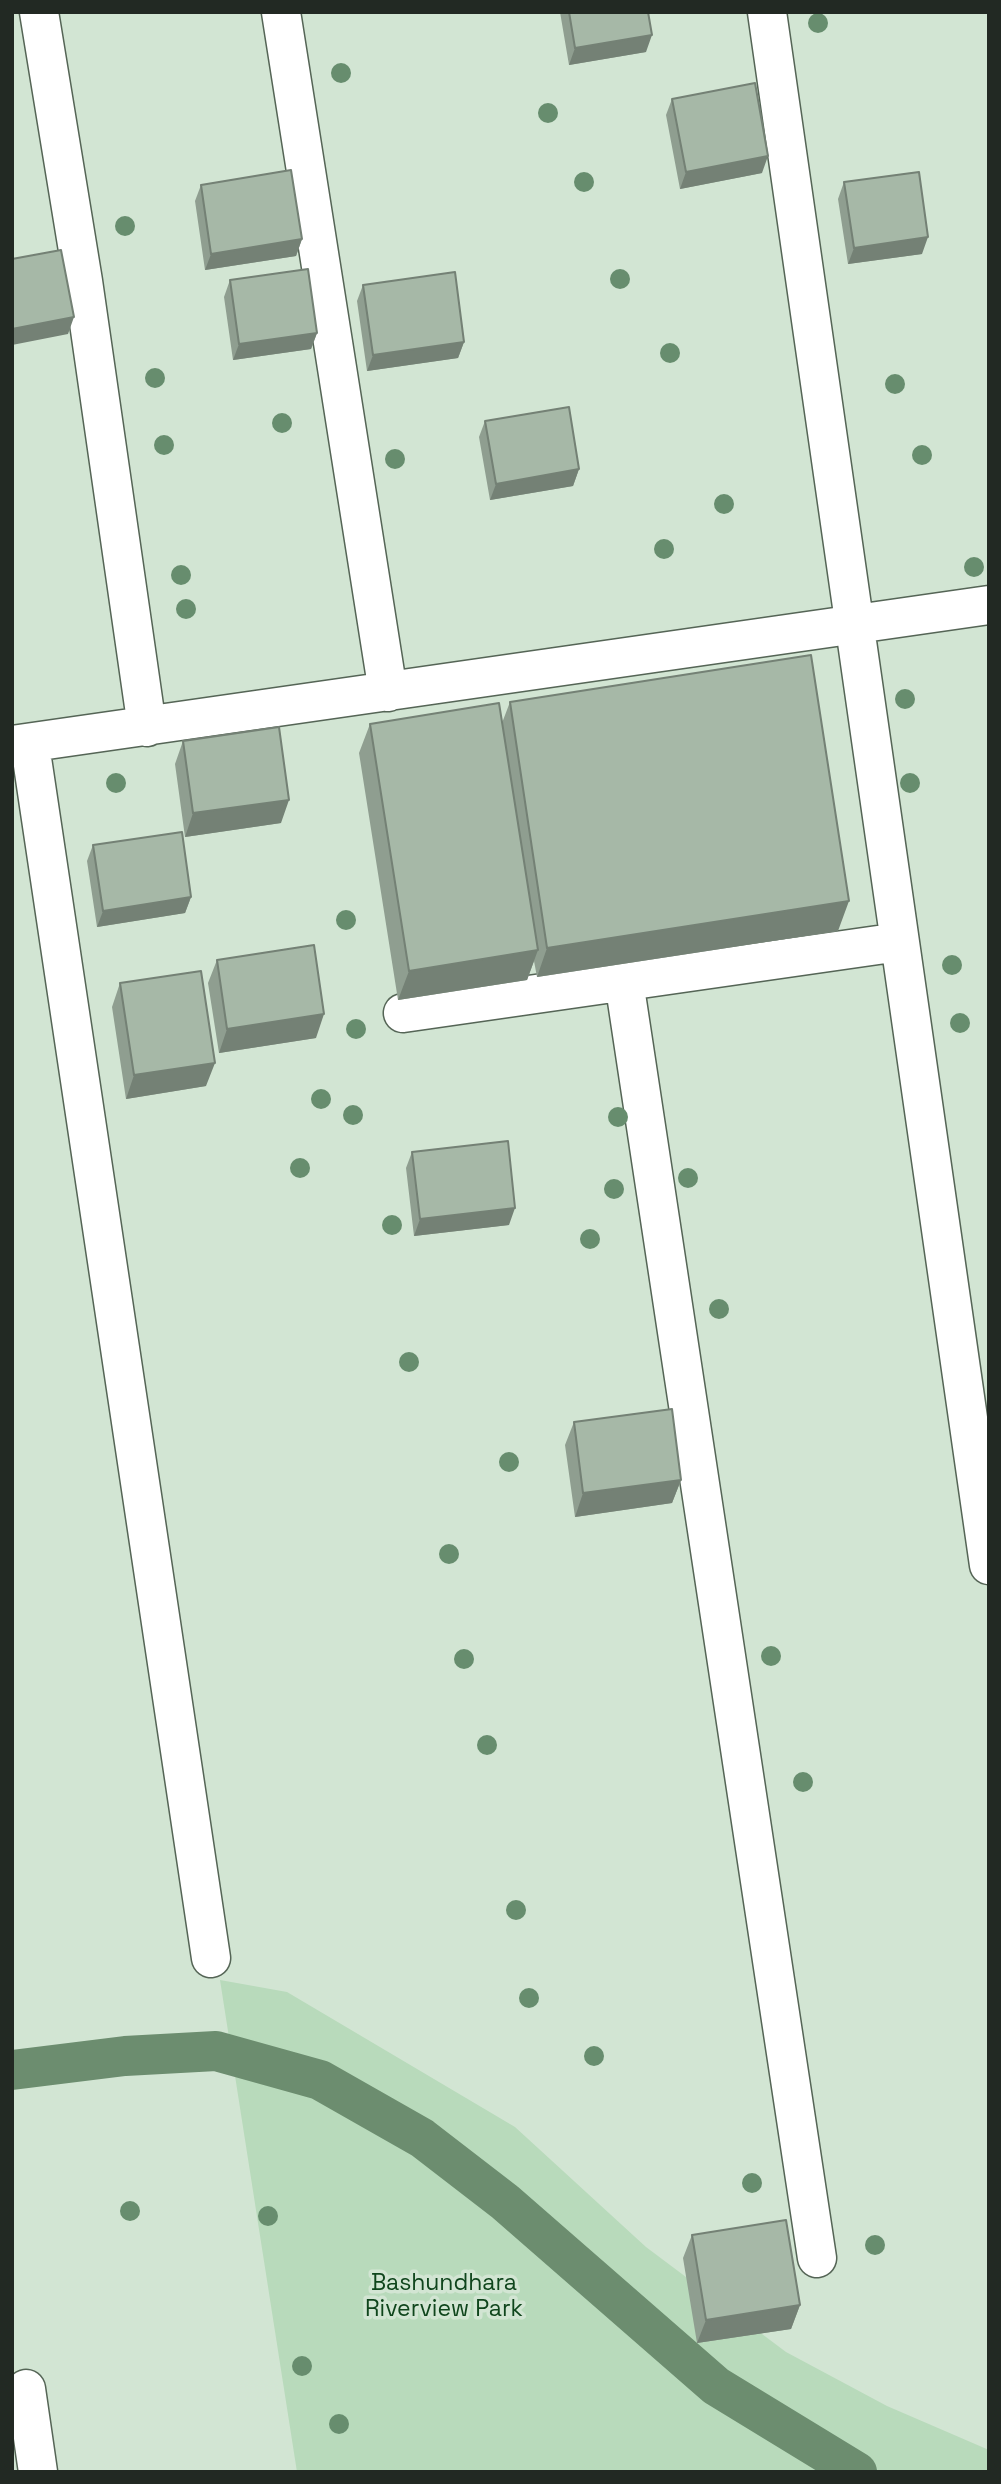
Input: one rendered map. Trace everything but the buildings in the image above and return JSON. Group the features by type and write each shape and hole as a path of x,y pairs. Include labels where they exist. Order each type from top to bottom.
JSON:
{"street":[{"path":"39,12 83,281 147,727"},
{"path":"281,12 388,692"},
{"path":"767,12 989,1565"},
{"path":"211,1958 21,745 989,606"},
{"path":"403,1013 900,942"},
{"path":"624,981 817,2258"},
{"path":"26,2389 38,2472"}],"green space":[{"name":"Bashundhara Riverview Park","path":"220,1980 287,1992 515,2127 646,2247 786,2352 887,2406 989,2450 989,2472 297,2472"}],"waterway":[{"path":"12,2070 125,2056 216,2051 320,2080 422,2138 505,2202 716,2386 857,2472"}]}
